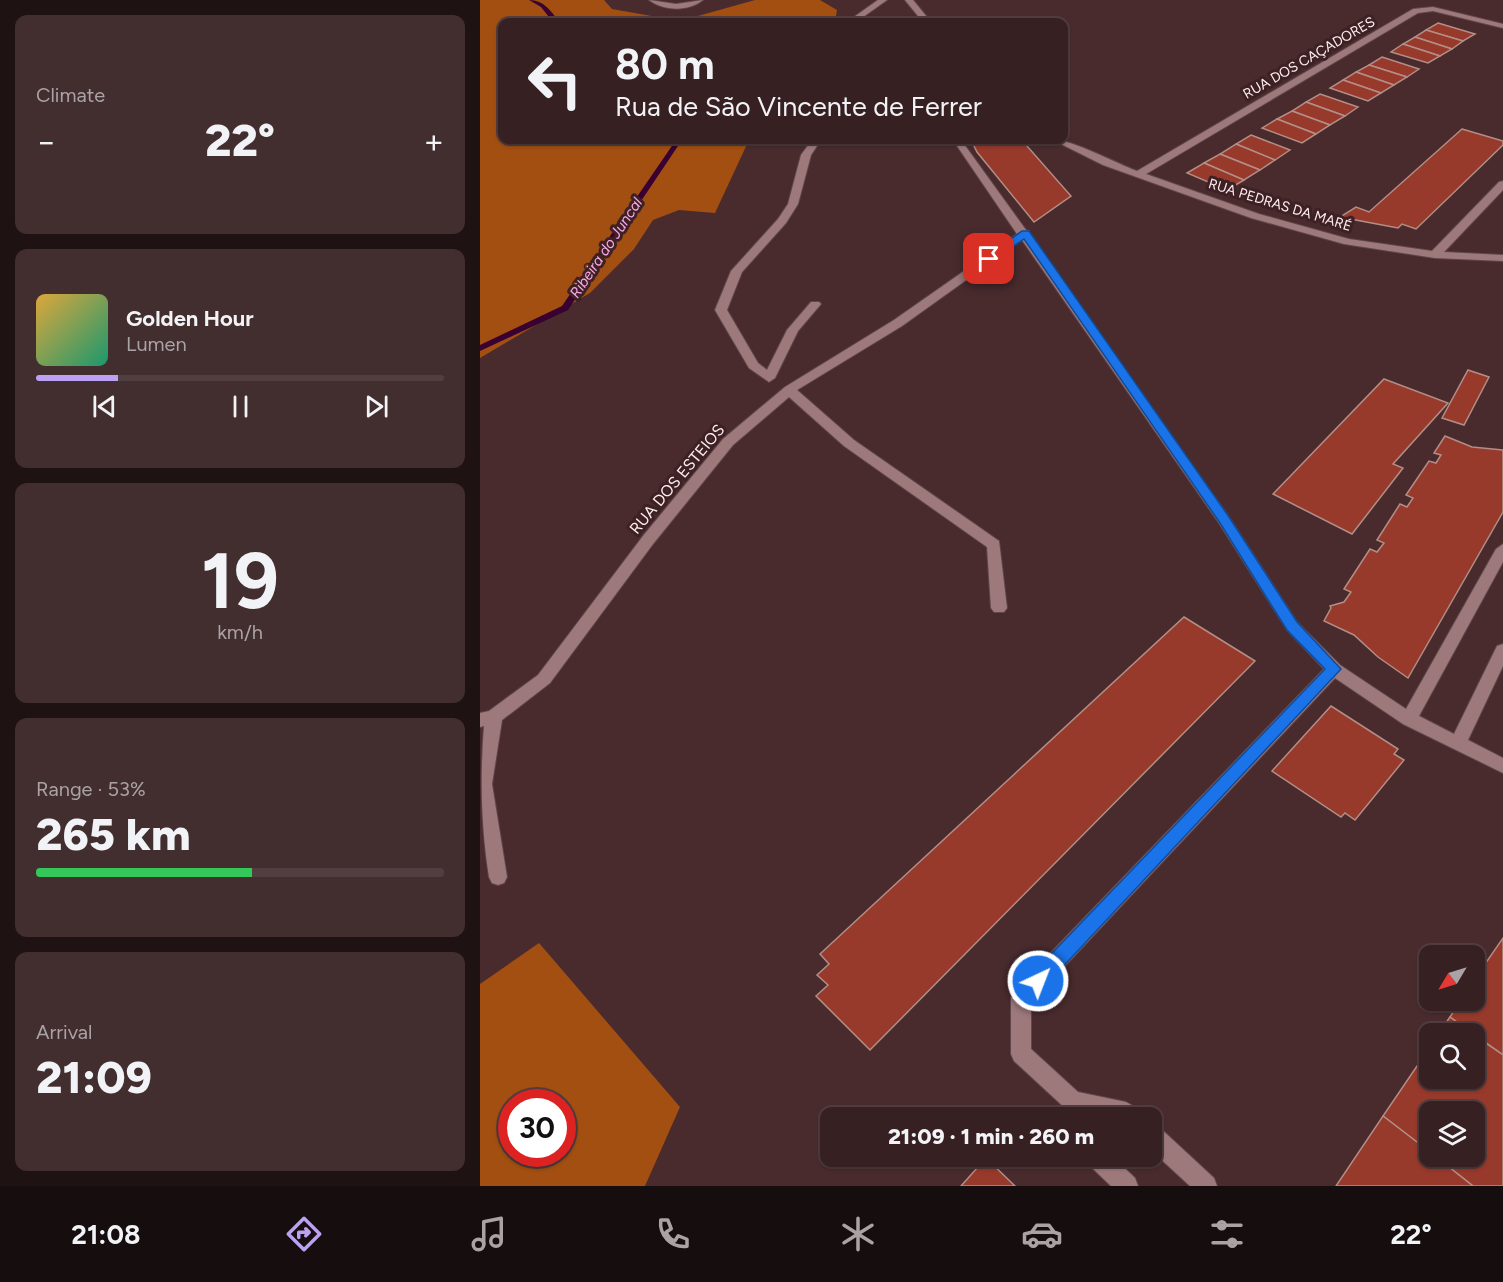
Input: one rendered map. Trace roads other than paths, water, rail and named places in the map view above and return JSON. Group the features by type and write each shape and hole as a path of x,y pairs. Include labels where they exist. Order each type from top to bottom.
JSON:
{"street":[{"path":"653,0 666,7 690,5 699,0"},
{"path":"857,18 883,0"},
{"path":"909,0 924,18"},
{"name":"RUA DOS CAÇADORES","path":"1138,174 1416,11 1433,9 1503,26"},
{"path":"813,144 806,155 793,204 782,221 737,271 721,309 753,365 769,378 793,330 815,304"},
{"path":"960,144 1025,233 1224,520 1292,626 1334,669 1409,719 1503,766"},
{"name":"RUA PEDRAS DA MARÉ","path":"1066,144 1106,163 1255,216 1348,242 1435,255 1503,258"},
{"path":"1435,255 1503,184"},
{"name":"RUA DOS ESTEIOS","path":"487,719 544,679 648,540 728,442 789,390 898,323 1025,233"},
{"path":"789,390 849,442 994,545 999,608"},
{"path":"1409,719 1503,549"},
{"path":"1458,743 1503,650"},
{"path":"1074,1107 1021,1054 1021,998 1334,669"},
{"path":"487,719 483,784 498,876"},
{"path":"1162,1146 1206,1186"},
{"path":"1107,1167 1127,1186"}],"waterway":[{"name":"Ribeira do Juncal","path":"532,0 543,6 553,18"},
{"name":"Ribeira do Juncal","path":"480,348 565,308 676,144"}]}
